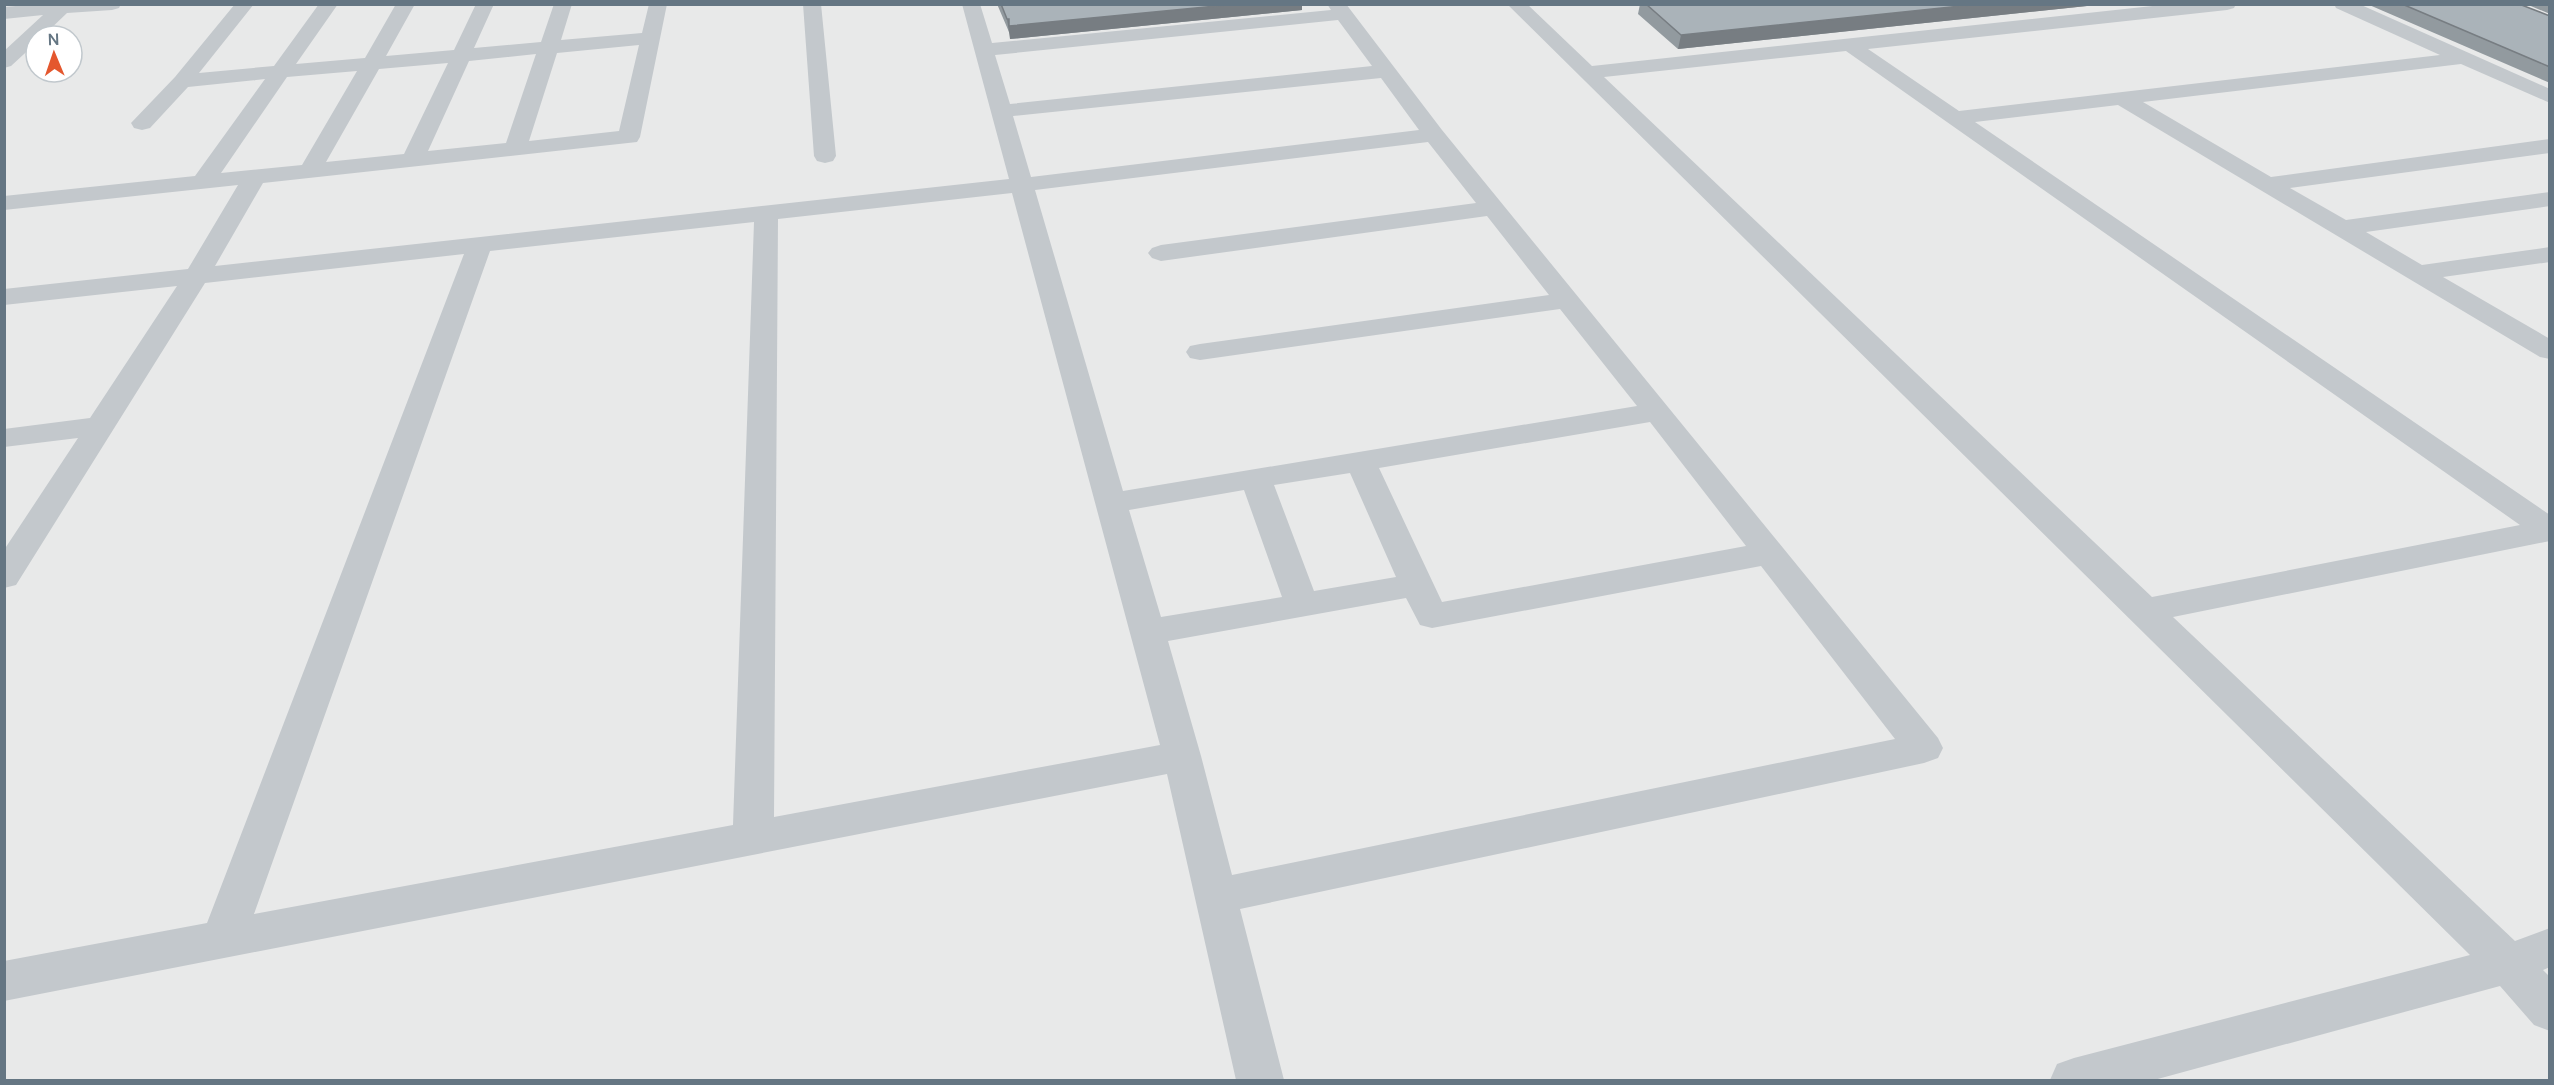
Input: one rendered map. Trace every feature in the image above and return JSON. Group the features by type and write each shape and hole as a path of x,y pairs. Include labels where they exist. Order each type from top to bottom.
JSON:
{"street":[{"path":"4,13 112,4"},
{"path":"142,123 182,81 245,4"},
{"path":"202,183 329,4"},
{"path":"309,172 406,4"},
{"path":"412,161 485,4"},
{"path":"515,149 563,4"},
{"path":"4,203 629,137 658,4"},
{"path":"812,4 825,156"},
{"path":"971,4 1182,756 1260,1080"},
{"path":"1516,4 2509,964 2550,1010"},
{"path":"1587,73 2227,4"},
{"path":"2343,4 2550,97"},
{"path":"4,62 61,9"},
{"path":"984,50 1339,9 1434,135 1924,748 1216,896"},
{"path":"182,81 651,38"},
{"path":"1850,45 2549,530"},
{"path":"1955,118 2463,58"},
{"path":"1000,111 1385,70"},
{"path":"2528,87 2550,84"},
{"path":"2121,98 2550,351"},
{"path":"4,297 1021,185 1434,135"},
{"path":"2267,184 2550,146"},
{"path":"4,577 197,275 254,178"},
{"path":"2342,228 2550,199"},
{"path":"1161,253 1492,208"},
{"path":"753,838 766,213"},
{"path":"223,939 480,244"},
{"path":"2418,273 2550,254"},
{"path":"1200,352 1566,300"},
{"path":"2510,328 2550,321"},
{"path":"1110,503 1657,412"},
{"path":"4,438 100,426"},
{"path":"1360,461 1432,616 1769,553"},
{"path":"1256,478 1302,605"},
{"path":"2144,611 2549,530"},
{"path":"1147,632 1417,585"},
{"path":"4,981 1182,756"},
{"path":"2074,1080 2509,964 2550,947"}],"shaded area":[{"path":"5,5 2549,5 2549,1080 5,1080"}],"building":[{"path":"1001,4 1237,4 1009,26 1009,19"},
{"path":"1646,4 1980,4 1681,35"},
{"path":"2402,4 2519,4 2550,16 2550,67"}]}
